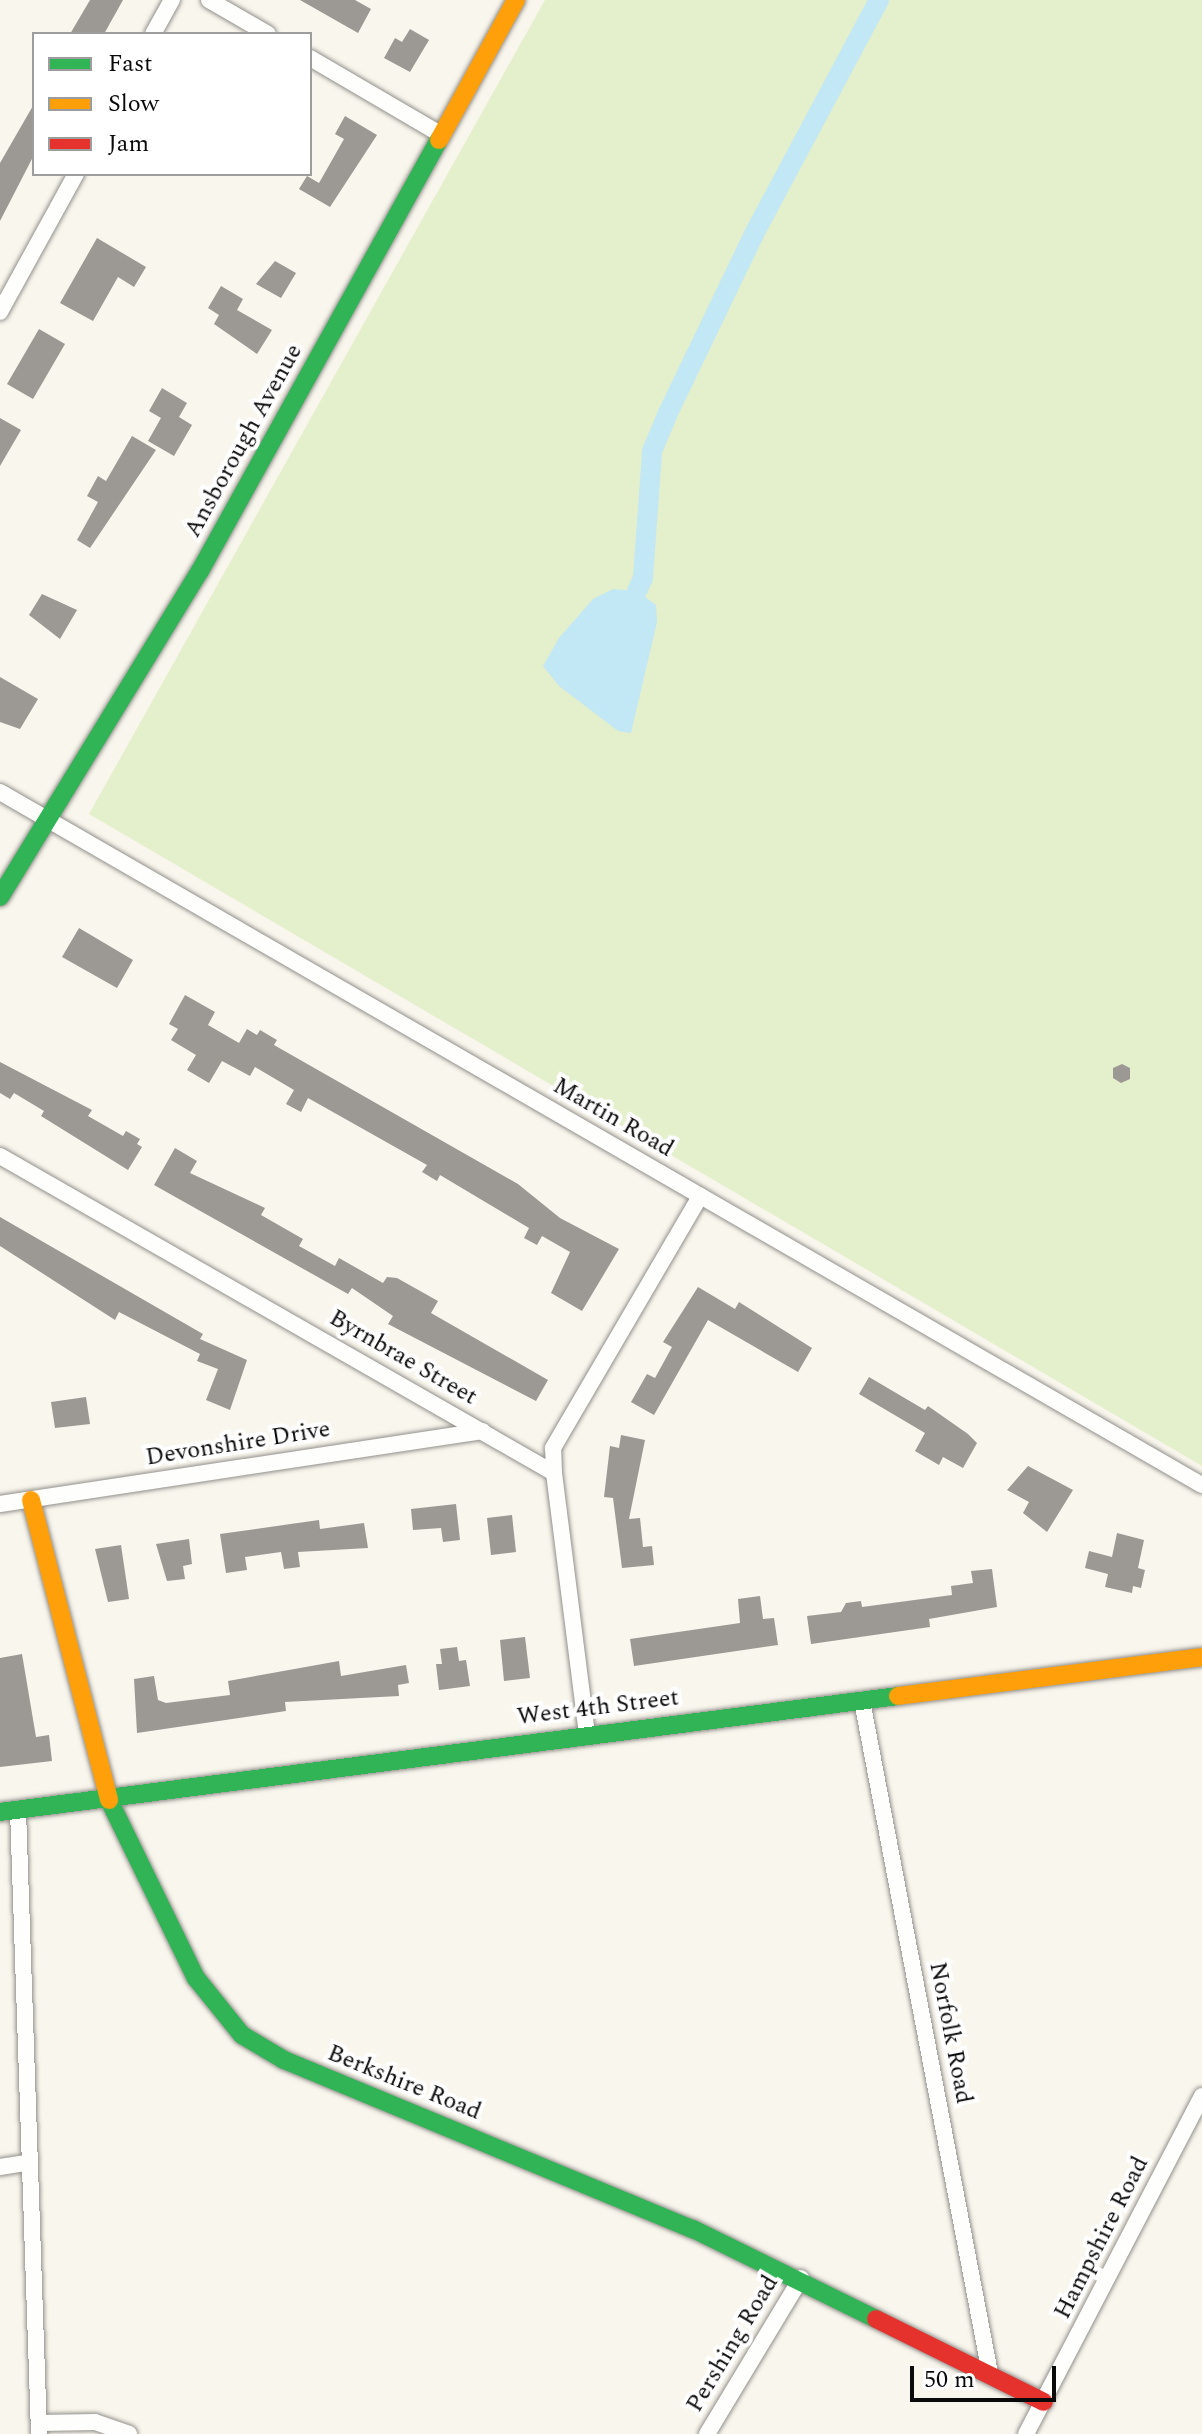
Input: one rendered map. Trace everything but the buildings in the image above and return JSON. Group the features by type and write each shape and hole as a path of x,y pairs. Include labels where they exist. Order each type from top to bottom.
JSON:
{"main road":[{"name":"Ansborough Avenue","path":"0,897 200,571 516,0"},
{"name":"Berkshire Road","path":"31,1500 107,1796 196,1978 242,2035 284,2060 596,2187 801,2278 1044,2402"},
{"name":"West 4th Street","path":"9,1811 587,1733 1202,1657"}],"street":[{"path":"154,32 172,0"},
{"path":"209,0 265,32"},
{"path":"312,59 442,135"},
{"path":"0,312 75,176"},
{"name":"Martin Road","path":"0,792 1202,1485"},
{"name":"Byrnbrae Street","path":"0,1156 554,1473"},
{"path":"587,1733 553,1448 700,1196"},
{"name":"Devonshire Drive","path":"0,1504 483,1431"},
{"name":"Norfolk Road","path":"862,1701 990,2373"},
{"path":"9,1811 30,2162 39,2428 95,2422 129,2434"},
{"name":"Hampshire Road","path":"1044,2402 1202,2096"},
{"path":"0,2167 30,2162"},
{"name":"Pershing Road","path":"707,2434 801,2278"},
{"path":"1026,2434 1044,2402"}],"green space":[{"path":"545,0 1202,0 1202,1466 89,814"}],"water":[{"path":"613,589 637,591 656,605 657,622 631,733 618,731 559,686 543,666 559,638 593,599"}],"waterway":[{"path":"637,591 643,578 652,451 754,234 879,0"}],"traffic: fast":[{"path":"0,897 200,571 439,140"},
{"path":"0,1812 898,1696"},
{"path":"109,1800 196,1978 242,2035 284,2060 693,2229 876,2319"}],"traffic: slow":[{"path":"439,140 516,0"},
{"path":"31,1500 109,1800"},
{"path":"898,1696 1202,1657"}],"traffic: jam":[{"path":"876,2319 1044,2402"}]}
